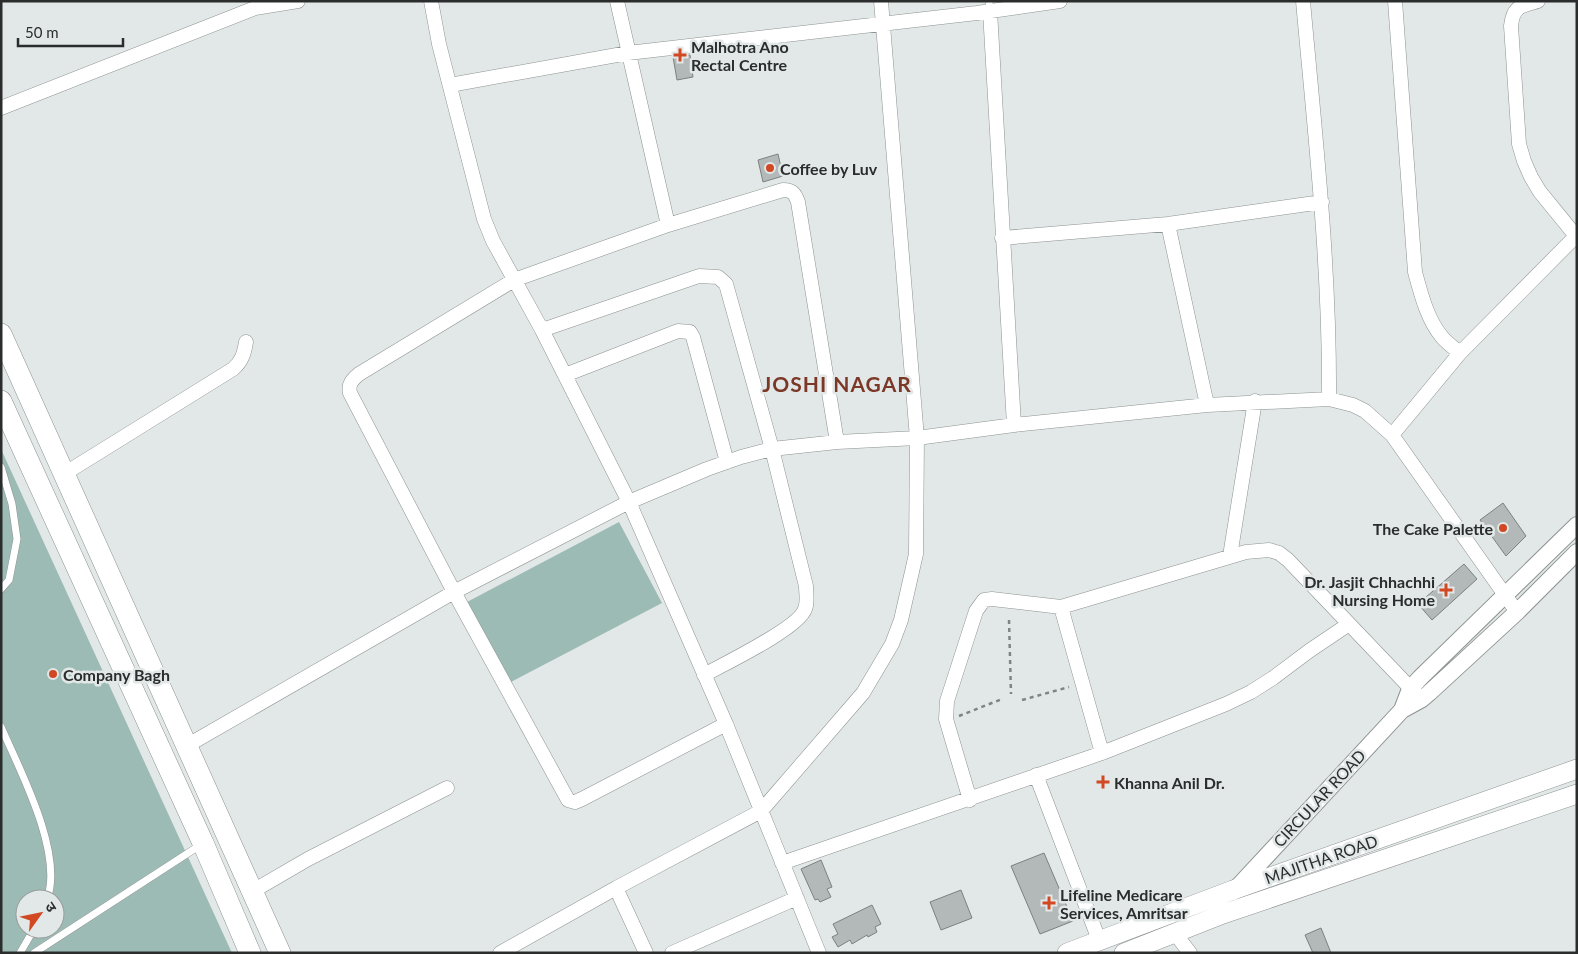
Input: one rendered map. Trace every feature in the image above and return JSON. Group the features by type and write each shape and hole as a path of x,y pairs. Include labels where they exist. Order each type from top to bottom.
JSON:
{"main road":[{"path":"1,334 188,745 280,953"},
{"path":"1,402 203,843 250,953"},
{"name":"MAJITHA ROAD","path":"1066,953 1233,890 1577,769"},
{"name":"MAJITHA ROAD","path":"1124,953 1223,914 1577,794"}],"street":[{"path":"1,108 254,5 298,1"},
{"path":"431,1 439,44 484,220 493,241 542,330 629,502 726,724 819,953"},
{"path":"617,1 668,225"},
{"path":"500,953 616,888 762,811 864,693 892,644 901,620 916,554 918,438 881,1"},
{"path":"450,85 628,53 883,23 990,6 1060,1"},
{"path":"1303,1 1322,202 1329,344 1328,399"},
{"path":"1395,1 1415,272 1422,297 1435,327 1443,338 1460,353"},
{"path":"1392,435 1460,353 1576,236 1540,192 1531,177 1520,144 1511,26 1512,17 1514,11 1520,6 1538,1"},
{"path":"990,6 1014,425"},
{"path":"726,724 582,799 571,802 564,795 454,592 350,394 350,383 359,374 514,280 668,225 783,190 790,190 795,194 798,202 838,442"},
{"path":"1002,238 1168,224 1322,202"},
{"path":"1168,224 1207,405"},
{"path":"542,330 699,276 718,277 726,284 772,449 806,586 805,610 791,626 704,675"},
{"path":"565,375 678,331 690,332 693,336 727,462"},
{"path":"64,474 233,369 244,356 246,342"},
{"path":"188,745 454,592 629,502 727,462 772,449 838,442 918,438 1014,425 1207,405 1255,401 1328,399 1353,405 1365,411 1392,435 1517,612"},
{"path":"1230,556 1255,401"},
{"path":"26,454 50,444"},
{"name":"CIRCULAR ROAD","path":"1416,694 1420,678 1577,525"},
{"path":"970,800 946,719 946,709 947,700 976,611 984,600 992,599 1061,607 1230,556 1268,550 1278,553 1288,560 1416,694"},
{"name":"CIRCULAR ROAD","path":"1223,914 1233,890 1416,694 1517,612 1577,552"},
{"path":"1061,607 1102,753"},
{"path":"782,863 970,800 1102,753 1226,704 1251,692 1349,624"},
{"path":"1036,775 1099,940"},
{"path":"253,891 308,859 447,788"},
{"path":"616,888 646,953"},
{"path":"672,953 796,898"},
{"path":"1174,932 1190,953"}],"lane":[{"path":"1,467 12,504 17,539 9,580 1,589"},
{"path":"1,727 31,796 48,850 52,874 49,889"},
{"path":"34,953 203,843"},
{"path":"20,953 28,939"}],"path":[{"path":"1009,620 1011,694"},
{"path":"1022,700 1073,686"},
{"path":"958,716 1002,699"}],"green space":[{"name":"Company Bagh","path":"1,449 232,953 1,953"},
{"path":"619,522 662,603 509,683 467,602"}],"building":[{"path":"690,55 693,77 677,80 673,57"},
{"name":"Coffee by Luv","path":"778,154 783,176 763,182 758,160"},
{"name":"The Cake Palette","path":"1503,503 1526,536 1506,556 1480,520"},
{"path":"1464,564 1477,579 1432,620 1418,604"},
{"path":"1044,853 1073,921 1040,934 1011,866"},
{"path":"821,860 832,887 827,889 831,897 820,902 818,899 815,900 801,869"},
{"path":"961,890 972,918 941,930 930,902"},
{"path":"872,905 881,924 875,927 877,932 868,937 867,935 852,944 850,940 838,947 832,937 838,934 833,924"},
{"path":"1321,928 1331,953 1313,953 1305,935"}],"place":[{"name":"Malhotra Ano Rectal Centre","path":"680,55"},
{"name":"Coffee by Luv","path":"770,168"},
{"name":"The Cake Palette","path":"1503,528"},
{"name":"Dr. Jasjit Chhachhi Nursing Home","path":"1446,590"},
{"name":"Company Bagh","path":"53,674"},
{"name":"Khanna Anil Dr.","path":"1103,782"},
{"name":"Lifeline Medicare Services, Amritsar","path":"1049,903"}],"district":[{"name":"JOSHI NAGAR","path":"837,383"}]}
